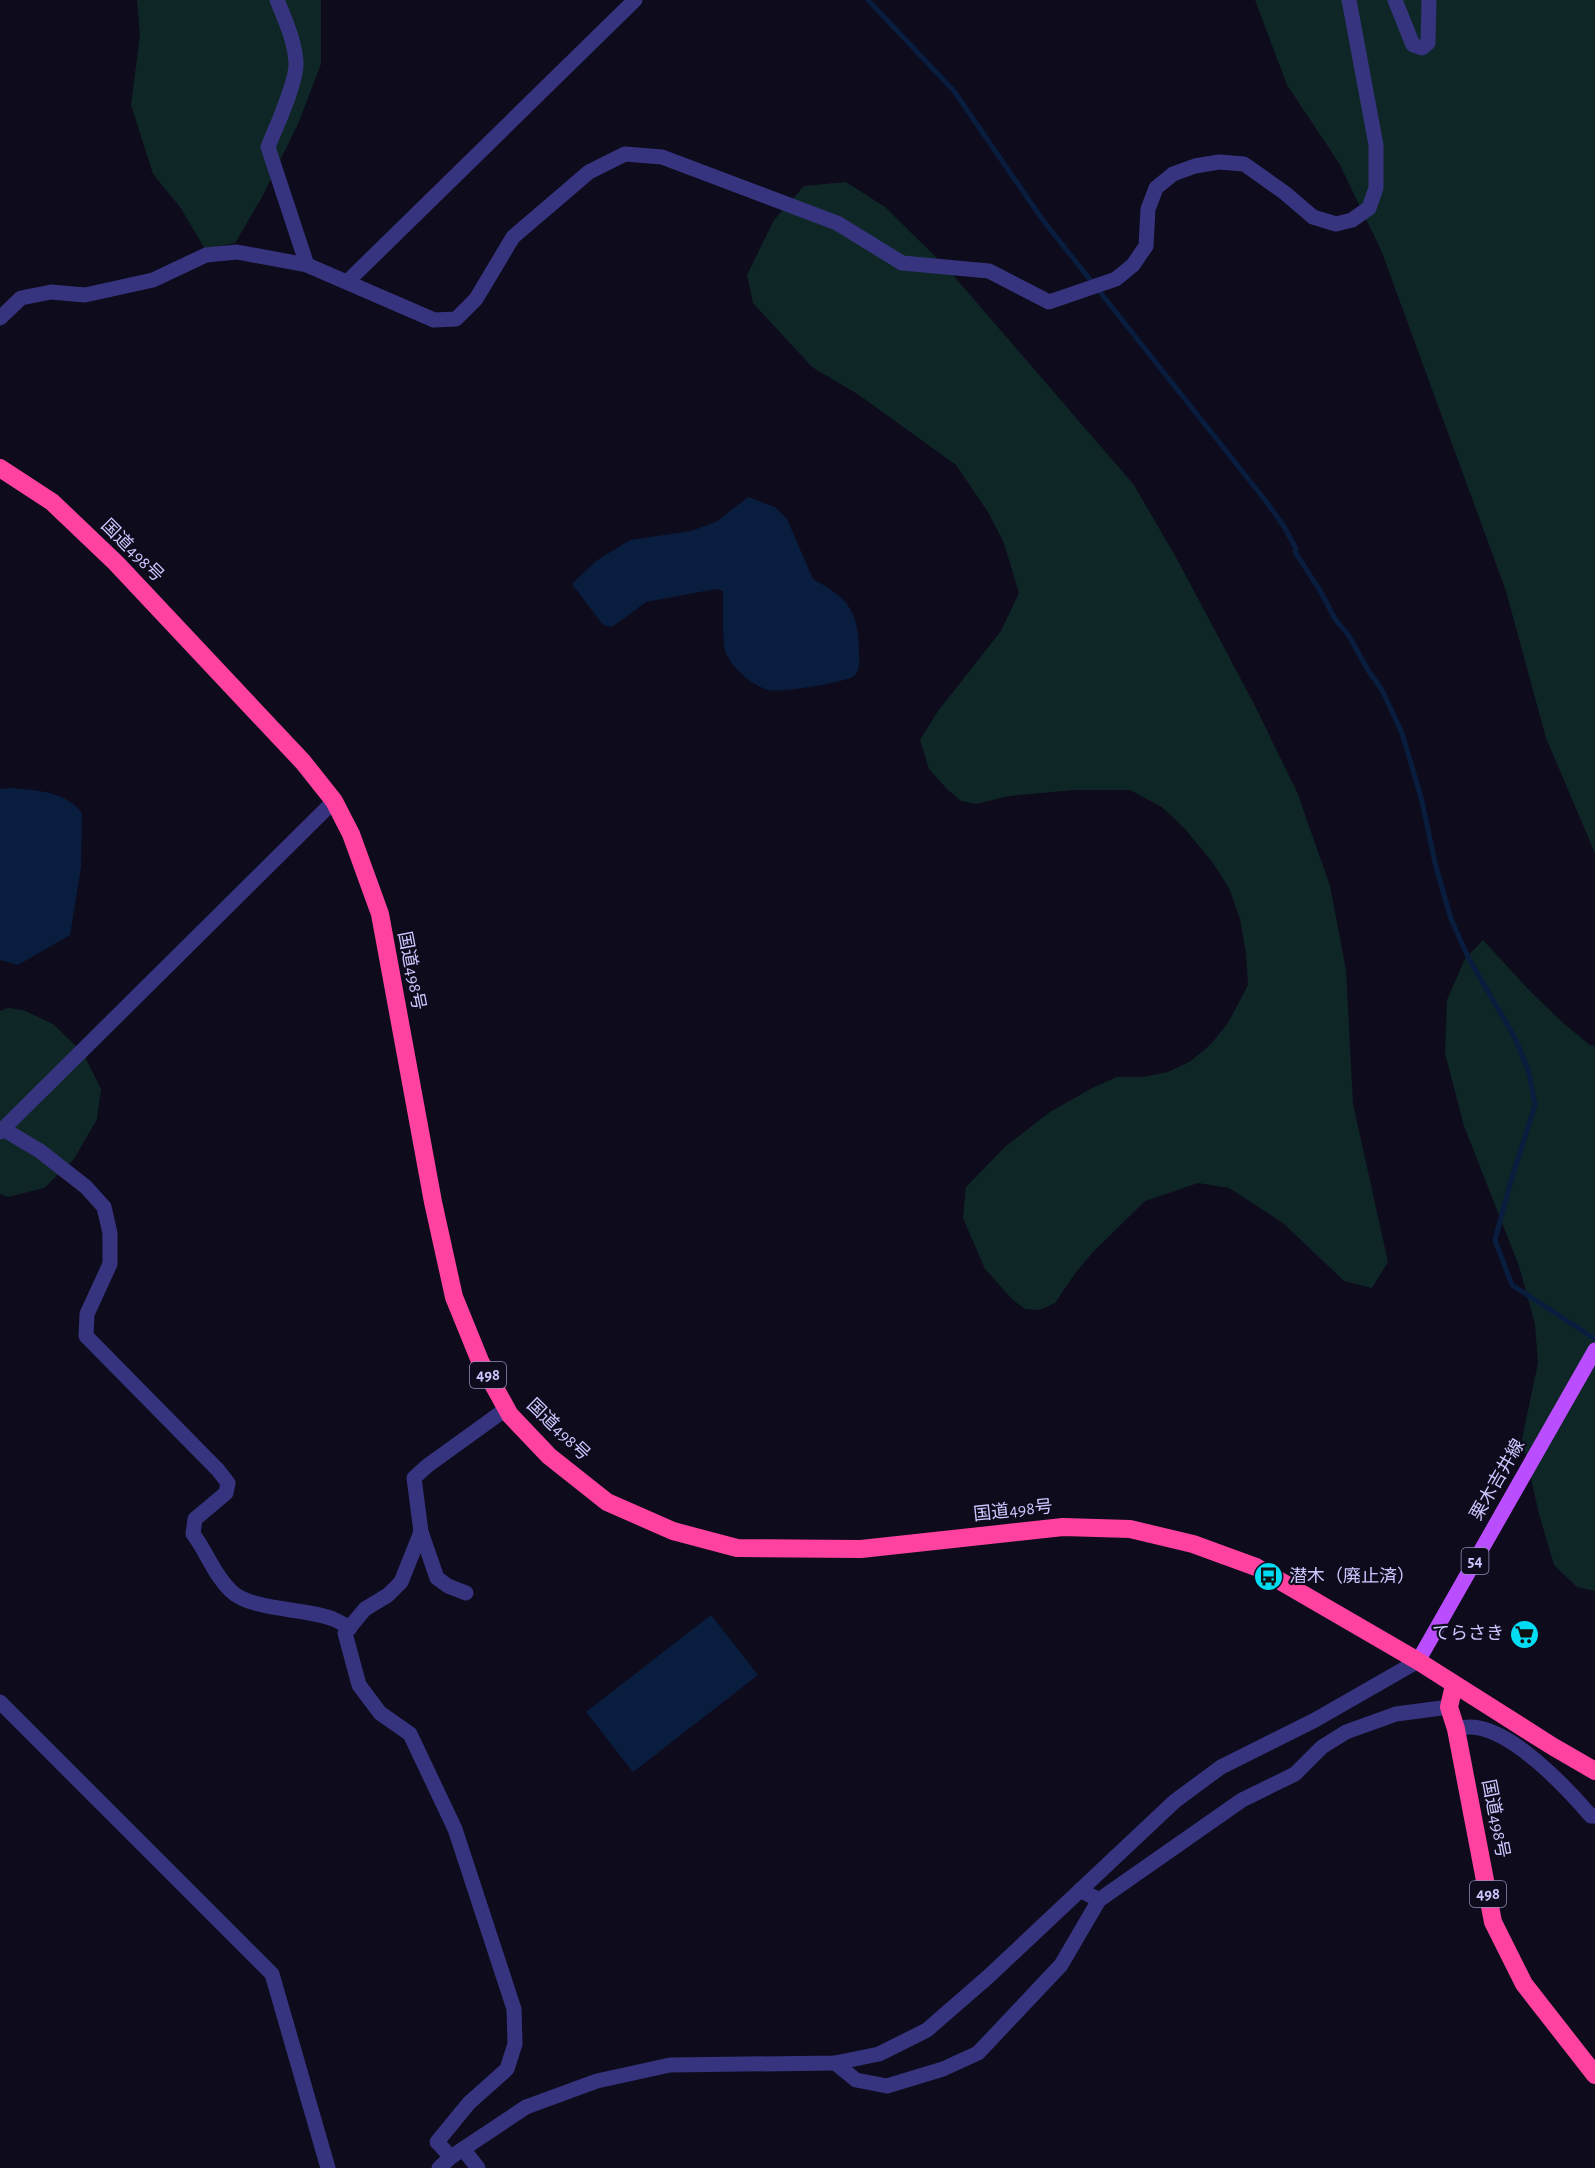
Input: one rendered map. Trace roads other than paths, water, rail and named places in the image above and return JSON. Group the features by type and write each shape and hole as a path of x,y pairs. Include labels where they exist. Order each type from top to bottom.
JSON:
{"highway":[{"name":"国道498号","path":"0,468 52,502 116,563 303,762 334,801 351,834 380,914 433,1202 454,1297 480,1361 510,1415 549,1456 607,1502 673,1531 737,1548 861,1549 1063,1527 1130,1529 1193,1544 1256,1567 1418,1661 1593,1769"},
{"path":"1449,1707 1454,1685"},
{"name":"国道498号","path":"1449,1707 1456,1729 1493,1922 1524,1984 1595,2075"}],"main road":[{"name":"栗木吉井線","path":"1418,1661 1595,1350"}],"street":[{"path":"277,0 289,32 296,64 288,98 268,147 307,265"},
{"path":"347,282 636,0"},
{"path":"0,318 21,298 51,292 85,295 153,280 206,255 237,252 307,265 434,320 456,319 476,299 513,237 589,172 625,154 662,157 837,223 902,263 989,271 1049,302 1116,279 1133,266 1146,246 1148,209 1156,188 1173,174 1194,166 1219,162 1244,164 1285,193 1313,217 1336,224 1352,220 1369,208 1376,188 1376,145 1349,0"},
{"path":"1395,0 1413,45 1422,48 1428,43 1429,0"},
{"path":"334,801 1,1130 40,1151 86,1187 104,1207 110,1233 110,1264 87,1314 86,1336 218,1470 228,1483 226,1493 195,1519 193,1534 203,1547 216,1572 232,1593 252,1602 333,1618 350,1628"},
{"path":"466,1593 448,1586 437,1578 421,1532 414,1478 506,1408"},
{"path":"421,1532 400,1582 388,1595 365,1609 345,1633 359,1685 380,1713 410,1734 455,1829 514,2009 515,2044 507,2068 469,2103 437,2142 478,2168"},
{"path":"439,2168 457,2153 526,2107 597,2081 670,2065 835,2063 879,2054 927,2030 989,1976 1175,1801 1221,1767 1315,1720 1418,1661"},
{"path":"0,1702 272,1974 328,2168"},
{"path":"835,2063 856,2080 887,2086 943,2069 978,2053 1061,1965 1099,1900 1242,1800 1294,1774 1322,1747 1346,1732 1396,1714 1449,1707"},
{"path":"1456,1729 1470,1727 1491,1731 1539,1761 1591,1816 1595,1816"},
{"path":"1080,1890 1099,1900"}],"water":[{"path":"748,497 775,507 787,519 813,579 836,593 850,608 859,640 859,666 854,676 825,684 774,691 762,688 750,681 734,666 725,650 723,591 716,589 646,602 612,627 603,625 572,584 596,561 630,540 691,531 716,522"},
{"path":"0,789 40,791 59,796 82,813 81,867 70,935 18,965 0,960"},
{"path":"711,1615 758,1675 633,1772 586,1712"}],"waterway":[{"path":"868,0 954,91 1042,219 1265,500 1285,528 1296,549 1295,552 1321,592 1335,619 1349,636 1382,690 1402,733 1422,801 1435,863 1451,919 1468,957 1515,1038 1529,1072 1535,1105 1495,1240 1512,1285 1595,1339"}],"place":[{"name":"潜木（廃止済）","path":"1268,1577"},
{"name":"てらさき","path":"1525,1634"}]}
